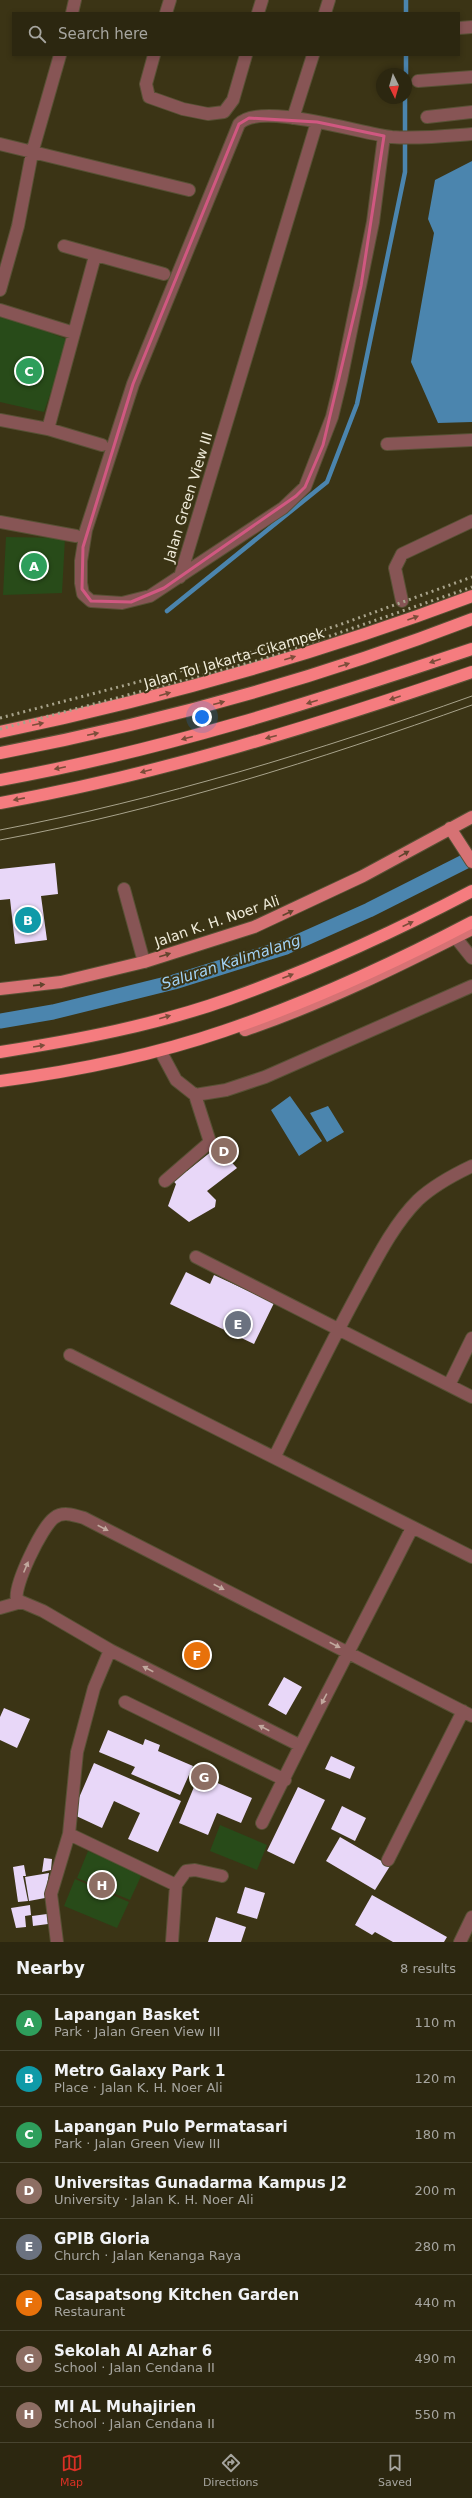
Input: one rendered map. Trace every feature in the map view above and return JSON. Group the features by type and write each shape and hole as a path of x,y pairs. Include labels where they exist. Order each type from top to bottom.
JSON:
{"highway":[{"name":"Jalan Tol Jakarta–Cikampek","path":"0,732 141,701 251,670 409,620 472,596"},
{"path":"0,753 134,725 240,697 349,664 472,619"},
{"path":"0,780 138,751 233,726 472,649"},
{"path":"0,803 140,773 276,736 472,672"},
{"path":"0,1052 60,1042 152,1021 228,999 311,967 404,926 472,891"},
{"path":"0,1081 49,1074 126,1059 223,1032 323,994 421,948 472,922"}],"main road":[{"name":"Jalan K. H. Noer Ali","path":"0,989 61,982 144,962 254,927 287,913 454,833 472,817"},
{"path":"454,833 472,862"},
{"path":"0,1085 49,1078 162,1054 285,1016 367,982 472,930"}],"street":[{"path":"72,12 75,0"},
{"path":"166,12 170,0"},
{"path":"258,12 262,0"},
{"path":"325,12 329,0"},
{"path":"460,28 472,27"},
{"path":"0,290 18,226 32,152 60,56"},
{"path":"154,56 146,84 149,97 183,109 215,114 227,110 233,100 246,56"},
{"path":"313,56 293,118 390,137 422,138 472,134"},
{"path":"418,81 472,77"},
{"path":"427,117 472,112"},
{"name":"Jalan Green View III","path":"293,118 253,117 239,124 133,384 82,547 82,589 85,597 91,601 122,603 141,600 180,577 317,122"},
{"path":"180,577 283,508 305,487 311,476 332,418 390,137"},
{"path":"0,144 189,190"},
{"path":"64,246 95,256 164,274"},
{"path":"48,429 95,256"},
{"path":"0,310 74,333"},
{"path":"0,420 48,429 102,445"},
{"path":"387,444 472,440"},
{"path":"402,601 395,568 402,554 472,521"},
{"path":"0,522 76,536"},
{"path":"124,889 144,962"},
{"path":"456,938 472,958"},
{"path":"195,1095 226,1090 265,1077 472,986"},
{"path":"162,1054 176,1080 195,1095 210,1142 165,1181"},
{"path":"275,1456 338,1329 379,1253 407,1213 436,1186 472,1166"},
{"path":"196,1257 472,1397"},
{"path":"449,1385 472,1338"},
{"path":"70,1355 275,1456 412,1528 472,1557"},
{"path":"299,1746 110,1650 44,1611 17,1600 16,1592 40,1537 55,1517 74,1515 467,1713 388,1860"},
{"path":"262,1823 285,1780 299,1746 349,1653 412,1528"},
{"path":"0,1608 21,1602"},
{"path":"57,1942 52,1894 69,1834 77,1752 94,1688 110,1650"},
{"path":"125,1702 285,1780"},
{"path":"69,1834 176,1885"},
{"path":"172,1942 176,1885 186,1871 195,1870 222,1876"},
{"path":"460,1942 472,1917"}],"highlighted area":[{"path":"249,118 317,122 384,136 361,286 323,445 305,487 296,496 164,588 131,602 91,601 82,589 83,547 133,384 239,124"}],"green space":[{"path":"0,314 69,340 44,412 0,402"},
{"path":"6,537 65,538 62,593 3,595"},
{"path":"220,1825 267,1845 257,1870 210,1851"},
{"path":"88,1851 142,1874 130,1900 77,1878"},
{"path":"75,1879 129,1902 117,1928 64,1906"}],"water":[{"path":"472,161 472,422 438,423 411,362 434,233 428,219 435,180"},
{"path":"290,1096 322,1141 299,1156 271,1110"},
{"path":"328,1106 344,1132 327,1142 310,1113"}],"building":[{"path":"55,863 58,894 41,896 47,940 15,944 10,899 0,900 0,869"},
{"path":"217,1147 237,1168 207,1191 216,1200 215,1207 189,1222 168,1206 176,1184 167,1174 178,1165 187,1171"},
{"path":"186,1272 210,1284 214,1275 274,1303 254,1344 170,1304"},
{"path":"284,1677 302,1687 286,1715 268,1705"},
{"path":"4,1708 30,1719 17,1748 0,1740 0,1717"},
{"path":"108,1730 143,1745 145,1739 160,1745 158,1751 193,1766 180,1795 131,1774 135,1767 99,1752"},
{"path":"331,1756 355,1767 350,1779 325,1769"},
{"path":"94,1763 181,1801 158,1852 128,1839 140,1813 114,1801 102,1828 72,1814"},
{"path":"199,1775 252,1798 241,1823 217,1813 208,1835 179,1823"},
{"path":"298,1787 325,1800 294,1864 267,1851"},
{"path":"342,1806 366,1818 355,1841 331,1829"},
{"path":"340,1837 390,1866 375,1890 326,1861"},
{"path":"44,1858 52,1859 51,1870 42,1872"},
{"path":"24,1865 26,1876 23,1876 28,1901 18,1902 13,1867"},
{"path":"49,1873 45,1898 29,1901 25,1877"},
{"path":"245,1887 265,1893 257,1919 237,1913"},
{"path":"372,1895 447,1937 444,1942 393,1942 375,1932 372,1935 355,1925"},
{"path":"30,1905 31,1915 25,1916 26,1927 16,1928 11,1908"},
{"path":"47,1914 48,1924 33,1926 32,1916"},
{"path":"216,1917 246,1927 241,1942 208,1942"}],"waterway":[{"path":"406,0 406,12"},
{"path":"406,56 406,68"},
{"path":"167,611 327,482 357,404 405,172 405,104"},
{"name":"Saluran Kalimalang","path":"0,1021 53,1012 174,982 286,947 369,910 472,858"}],"tram line":[{"path":"0,830 120,804 239,772 356,736 472,696"},
{"path":"0,840 120,814 239,782 356,745 472,705"}],"railway":[{"path":"0,718 260,650 339,625 472,577"},
{"path":"0,729 263,659 472,587"}],"place":[{"name":"Lapangan Pulo Permatasari","path":"29,371"},
{"name":"Lapangan Basket","path":"34,566"},
{"name":"Metro Galaxy Park 1","path":"28,920"},
{"name":"Universitas Gunadarma Kampus J2","path":"224,1151"},
{"name":"GPIB Gloria","path":"238,1324"},
{"name":"Casapatsong Kitchen Garden","path":"197,1655"},
{"name":"Sekolah Al Azhar 6","path":"204,1777"},
{"name":"MI AL Muhajirien","path":"102,1885"}]}
